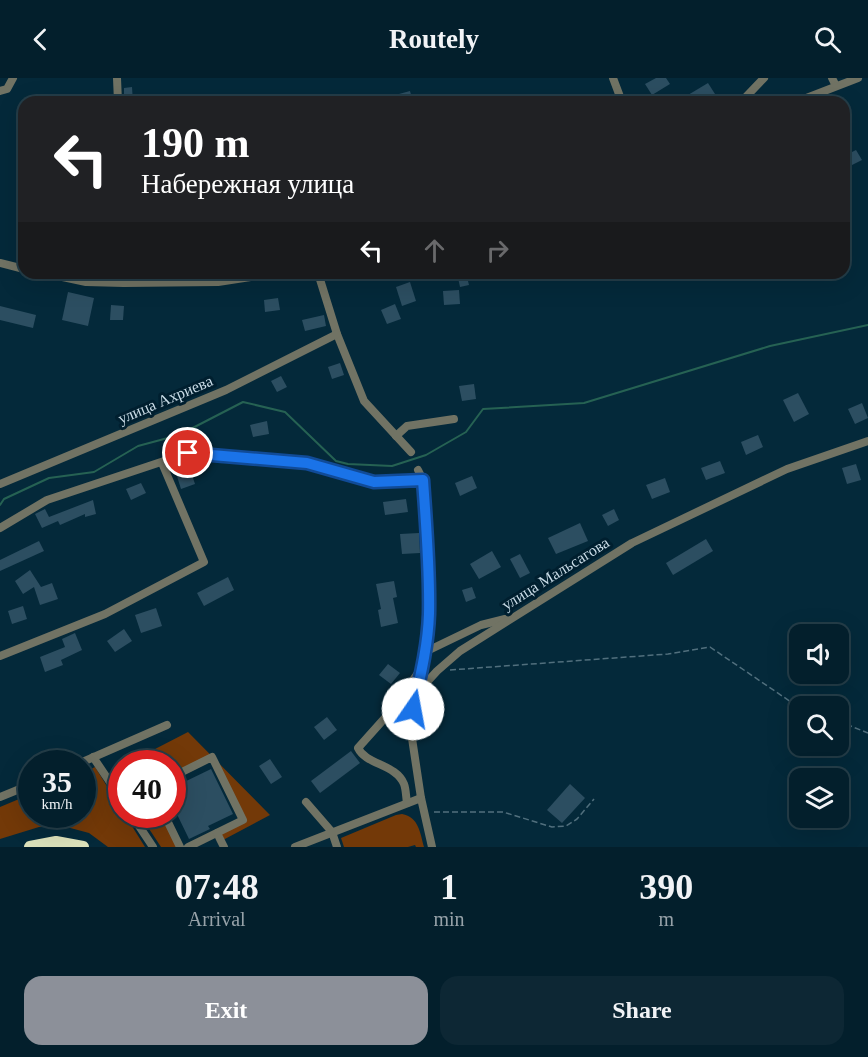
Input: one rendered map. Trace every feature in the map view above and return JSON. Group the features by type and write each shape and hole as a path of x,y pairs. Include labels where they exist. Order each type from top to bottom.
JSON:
{"highway":[{"path":"30,847 56,842 83,847"}],"street":[{"path":"4,90 13,78"},
{"path":"117,78 118,96"},
{"path":"613,78 620,96"},
{"path":"747,96 764,78"},
{"path":"807,96 834,82 858,78"},
{"path":"0,263 18,268"},
{"path":"72,279 124,284 218,282 237,279"},
{"path":"124,279 124,284"},
{"path":"320,279 337,334 364,401 411,452"},
{"name":"улица Ахриева","path":"0,483 226,390 337,334"},
{"path":"396,436 407,426 454,419"},
{"name":"улица Мальсагова","path":"432,847 421,798 410,725 417,693 437,671 460,651 632,543 787,469 868,441"},
{"path":"0,528 46,500 188,453 307,463 374,482 423,480"},
{"path":"0,656 105,614 204,562 162,463"},
{"path":"417,693 429,615 423,480 418,470"},
{"path":"425,652 481,625 514,616"},
{"path":"407,803 404,783 398,776 390,768 363,754 358,748 392,710 422,667"},
{"path":"96,756 167,725"},
{"path":"186,770 213,757 243,820 188,847"},
{"path":"96,761 108,779"},
{"path":"0,797 18,790"},
{"path":"295,847 421,798"},
{"path":"306,802 332,832 337,847"},
{"path":"140,828 153,847"},
{"path":"171,828 180,847"},
{"path":"217,833 224,847"}],"path":[{"path":"437,671 668,654 710,647 789,701"},
{"path":"849,725 868,733"},
{"path":"424,812 503,812 552,827 566,826 577,819 594,799"}],"shaded area":[{"path":"188,732 213,757 186,770 186,750 153,750"},
{"path":"213,758 270,815 223,840 219,832 243,820"},
{"path":"96,769 108,788 108,828 133,828 145,847 108,847 89,833 70,828 96,828"},
{"path":"18,799 18,828 36,828 0,839 0,807"},
{"path":"402,814 412,818 415,822 424,847 415,845 408,847 344,847 341,838"},
{"path":"149,828 170,828 179,847 161,847"}],"building":[{"path":"656,78 666,78 670,84 652,95 645,84"},
{"path":"708,83 715,94 712,96 688,95"},
{"path":"132,87 133,96 124,96 124,88"},
{"path":"410,91 411,96 392,96"},
{"path":"856,150 862,160 850,166 850,153"},
{"path":"458,279 468,279 469,285 460,287"},
{"path":"410,282 416,301 402,306 396,287"},
{"path":"459,290 460,304 444,305 443,291"},
{"path":"68,292 94,298 88,326 62,320"},
{"path":"278,298 280,310 265,312 264,300"},
{"path":"395,304 401,319 387,324 381,310"},
{"path":"111,305 124,306 123,320 110,320"},
{"path":"0,306 36,315 33,328 0,320"},
{"path":"324,315 326,326 305,331 302,320"},
{"path":"340,363 344,375 332,379 328,367"},
{"path":"281,376 287,387 277,392 271,381"},
{"path":"474,384 476,399 462,401 459,386"},
{"path":"798,393 809,414 794,422 783,400"},
{"path":"862,403 868,418 855,424 848,409"},
{"path":"267,421 269,434 253,437 250,425"},
{"path":"758,435 763,447 746,455 741,442"},
{"path":"720,461 725,473 706,480 701,468"},
{"path":"856,464 861,480 847,484 842,468"},
{"path":"190,469 195,484 181,489 176,473"},
{"path":"472,476 477,488 460,496 455,483"},
{"path":"665,478 670,492 652,499 646,485"},
{"path":"141,483 146,493 131,500 126,489"},
{"path":"406,499 408,512 385,515 383,502"},
{"path":"93,500 96,514 85,517 85,514 60,525 58,521 42,528 35,514 45,509 49,517"},
{"path":"614,509 619,520 608,526 602,515"},
{"path":"580,523 588,541 556,554 548,538"},
{"path":"419,533 420,553 402,554 400,534"},
{"path":"706,539 713,551 673,575 666,563"},
{"path":"39,541 44,551 0,571 0,560"},
{"path":"492,551 501,567 479,579 470,564"},
{"path":"520,554 530,573 520,578 510,559"},
{"path":"30,570 41,587 52,583 58,599 40,605 34,587 23,594 15,581"},
{"path":"228,577 234,590 204,606 197,593"},
{"path":"394,581 397,597 393,598 398,623 381,627 378,610 381,609 376,584"},
{"path":"472,587 476,598 466,602 462,590"},
{"path":"23,606 27,619 12,624 8,611"},
{"path":"156,608 162,626 141,633 135,615"},
{"path":"124,629 132,641 115,652 107,641"},
{"path":"75,633 82,650 61,660 63,665 45,672 40,657 65,647 62,639"},
{"path":"388,664 400,673 391,684 379,675"},
{"path":"327,717 337,730 324,740 314,727"},
{"path":"351,751 360,763 320,793 311,781"},
{"path":"270,759 282,777 271,784 259,766"},
{"path":"211,769 233,814 208,826 210,829 189,839 184,828 186,828 186,781"},
{"path":"570,784 585,798 562,823 547,810"}],"waterway":[{"path":"0,505 4,499 49,478 94,472 138,446 179,435 243,402 285,412 336,461 348,464 392,466 426,455 466,432 483,409 584,403 770,346 868,325"}],"route":[{"path":"188,453 307,463 374,482 423,480 429,615 425,652 413,709"}]}
